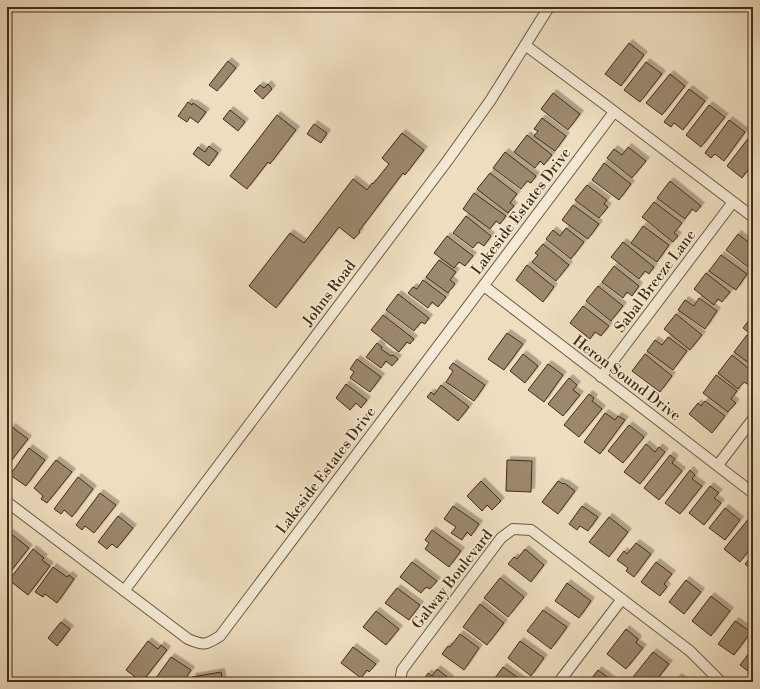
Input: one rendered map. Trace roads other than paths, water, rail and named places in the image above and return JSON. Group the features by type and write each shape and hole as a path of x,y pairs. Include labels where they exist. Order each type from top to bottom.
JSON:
{"street":[{"name":"Johns Road","path":"124,591 448,160 490,101 549,7"},
{"path":"525,45 753,217"},
{"name":"Lakeside Estates Drive","path":"7,502 188,639 200,644 210,643 220,636 614,112"},
{"name":"Sabal Breeze Lane","path":"601,377 733,202"},
{"name":"Heron Sound Drive","path":"484,286 753,493"},
{"path":"718,466 753,419"},
{"name":"Galway Boulevard","path":"400,682 402,670 501,538 513,529 531,530 690,651 721,682"},
{"path":"559,682 622,599"}]}
